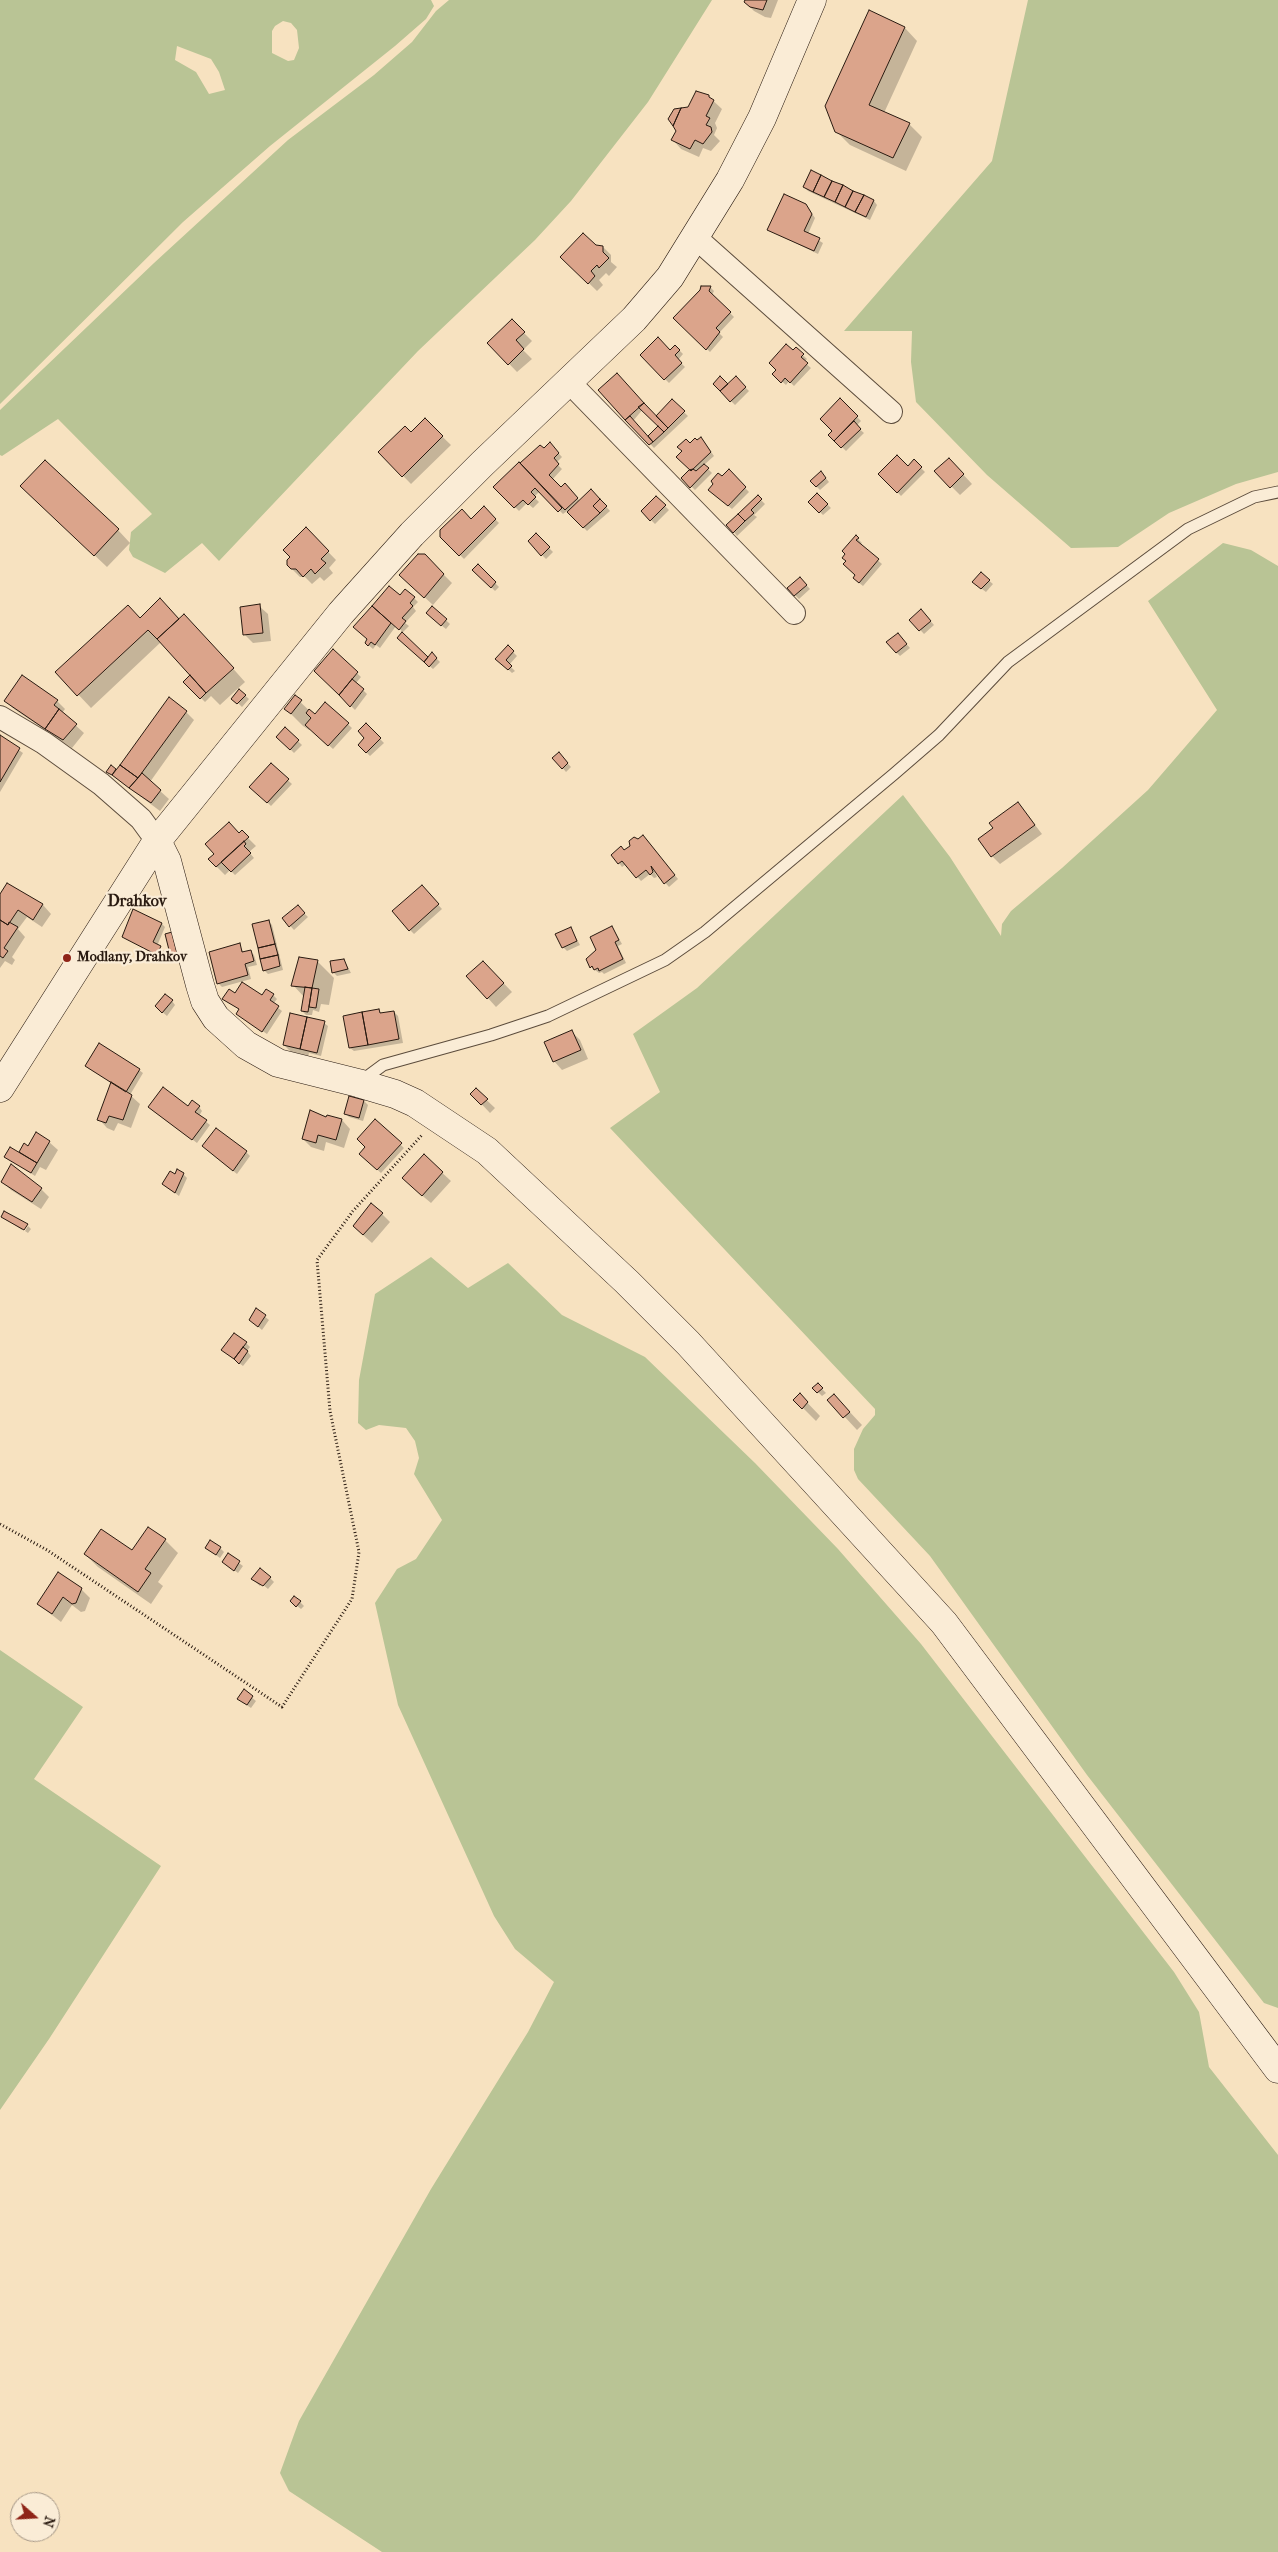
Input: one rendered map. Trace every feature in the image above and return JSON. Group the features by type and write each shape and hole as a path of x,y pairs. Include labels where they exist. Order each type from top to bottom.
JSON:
{"street":[{"path":"0,1088 157,841 342,613 380,570 482,464 634,320 670,277 696,238 730,180 762,118 812,0"},
{"path":"696,238 891,412"},
{"path":"569,382 794,613"},
{"path":"0,717 44,743 101,784 141,819 157,841 167,861 205,1001 216,1018 246,1045 278,1063 395,1094 415,1103 487,1151 627,1282 688,1343 944,1623 1278,2069"}],"lane":[{"path":"358,1083 384,1065 491,1035 548,1016 665,960 705,932 902,768 939,735 1008,662 1188,529 1254,497 1278,492"}],"path":[{"path":"0,1524 47,1550 282,1707 352,1599 359,1552 330,1411 317,1260 353,1211 437,1118"}],"green space":[{"path":"0,0 431,0 434,6 426,19 270,146 183,222 0,404","holes":["283,21 291,23 297,30 299,48 294,60 288,61 272,53 272,31 275,26","177,46 211,59 219,72 225,90 209,94 196,72 175,60"]},
{"path":"449,0 712,0 648,102 571,201 535,240 418,351 219,561 202,543 165,573 133,557 129,550 131,532 152,514 58,419 2,456 0,455 0,410 154,263 288,140 374,75 412,42 436,11"},
{"path":"1028,0 1278,0 1278,472 1236,484 1169,513 1118,547 1071,548 987,475 916,402 911,362 912,331 844,331 992,161"},
{"path":"1223,543 1251,550 1278,566 1278,2008 1264,2003 1087,1775 930,1556 858,1479 854,1470 854,1449 863,1429 875,1415 875,1409 610,1128 660,1092 633,1034 697,988 903,795 950,857 1001,936 1002,924 1011,911 1062,868 1148,790 1217,710 1148,601"},
{"path":"431,1257 468,1288 508,1263 562,1315 645,1357 755,1463 838,1549 921,1644 1174,1972 1199,2012 1209,2067 1278,2155 1278,2552 382,2552 289,2491 280,2473 299,2421 431,2189 528,2032 554,1982 515,1949 494,1916 398,1705 375,1603 397,1569 416,1559 442,1520 414,1474 419,1458 415,1441 406,1428 379,1425 366,1430 358,1423 359,1380 375,1294"},
{"path":"0,1650 83,1707 34,1779 161,1866 49,2039 0,2110"}],"building":[{"path":"745,0 767,0 763,10 750,7 744,2"},
{"path":"869,10 905,27 869,105 910,123 893,158 835,132 825,106"},
{"path":"696,91 709,95 714,100 706,116 710,118 706,125 711,127 712,132 703,144 695,140 690,149 671,140 676,131 673,126 681,108 688,107"},
{"path":"681,108 673,126 668,119 674,109"},
{"path":"811,170 821,175 813,192 803,187"},
{"path":"821,175 832,181 824,197 813,192"},
{"path":"832,181 843,185 835,202 824,197"},
{"path":"843,185 853,191 845,207 835,202"},
{"path":"853,191 864,195 855,212 845,207"},
{"path":"784,194 806,204 812,214 804,231 820,238 814,251 767,230"},
{"path":"864,195 874,200 866,217 855,212"},
{"path":"583,233 596,245 603,246 603,252 609,258 599,268 597,265 591,271 595,276 588,284 560,257"},
{"path":"701,286 711,286 709,291 731,312 716,328 720,332 706,350 673,318 700,290"},
{"path":"512,319 525,332 516,340 524,349 508,365 487,343"},
{"path":"658,337 670,350 675,345 680,350 675,355 682,363 664,380 640,355"},
{"path":"786,344 793,350 796,347 804,354 801,357 808,363 790,383 785,378 781,383 772,374 776,370 769,363"},
{"path":"617,373 644,403 625,420 598,390"},
{"path":"720,376 728,384 720,391 713,384"},
{"path":"736,376 746,387 730,402 720,391"},
{"path":"840,398 858,416 834,441 828,435 832,431 820,419"},
{"path":"672,399 685,411 668,428 656,416"},
{"path":"644,403 668,428 664,432 638,407"},
{"path":"630,416 653,442 649,445 625,420"},
{"path":"425,418 443,436 402,477 378,452 405,426 411,432"},
{"path":"854,421 861,429 841,448 834,441"},
{"path":"658,426 664,432 653,442 648,436"},
{"path":"701,437 711,452 691,471 676,457 682,451 677,447 686,439 690,443 695,438 697,440"},
{"path":"550,442 559,453 554,458 559,464 549,475 561,487 565,483 578,498 565,510 520,463 540,445 544,448"},
{"path":"897,455 908,466 914,459 922,467 897,493 878,474"},
{"path":"949,458 964,474 950,488 934,471"},
{"path":"45,460 119,529 94,556 20,486"},
{"path":"519,462 562,508 558,512 535,488 531,492 536,497 528,505 523,500 514,508 493,487"},
{"path":"704,464 709,468 690,488 681,478 689,470 693,469 696,471"},
{"path":"729,469 746,487 728,506 708,490 713,484 711,481 718,473 722,476"},
{"path":"821,471 826,478 816,487 810,481"},
{"path":"591,489 600,499 593,506 600,513 583,528 567,512"},
{"path":"817,493 828,504 819,513 808,502"},
{"path":"758,495 762,499 751,510 754,513 745,521 738,514"},
{"path":"656,496 666,505 650,521 641,511"},
{"path":"600,499 607,506 600,513 593,506"},
{"path":"484,506 496,519 459,556 440,537 440,530 462,509 471,519"},
{"path":"738,514 745,521 733,533 726,525"},
{"path":"306,527 329,551 321,559 326,563 315,574 311,569 303,577 296,569 291,569 287,565 287,560 290,557 283,550"},
{"path":"536,533 550,547 541,556 528,541"},
{"path":"856,535 859,538 856,540 879,559 859,583 853,578 855,575 843,564 846,561 842,558 845,554 842,551"},
{"path":"418,554 425,554 444,574 424,598 399,575"},
{"path":"478,564 496,582 491,588 472,570"},
{"path":"981,572 990,580 981,589 972,582"},
{"path":"800,577 807,585 794,596 787,588"},
{"path":"389,586 400,595 405,589 415,597 410,603 413,606 402,618 406,621 399,630 372,606"},
{"path":"160,598 179,619 157,639 148,630 77,696 55,672 128,605 140,618"},
{"path":"260,604 263,633 243,635 240,607"},
{"path":"372,606 391,623 375,645 371,642 368,646 365,643 367,639 353,627"},
{"path":"432,606 447,619 441,626 426,613"},
{"path":"921,609 931,621 919,631 909,620"},
{"path":"184,614 234,668 206,693 157,639"},
{"path":"402,632 428,657 424,662 397,638"},
{"path":"898,633 907,644 896,653 886,642"},
{"path":"508,645 514,651 506,660 512,666 508,670 495,659"},
{"path":"333,649 358,672 339,695 314,671"},
{"path":"432,652 437,658 429,667 424,662"},
{"path":"22,675 58,700 54,705 59,709 45,729 4,701"},
{"path":"190,675 206,693 200,699 183,682"},
{"path":"352,679 364,689 350,707 339,695"},
{"path":"239,689 246,695 237,704 231,699"},
{"path":"295,695 302,700 291,714 284,709"},
{"path":"169,697 187,711 138,778 120,765"},
{"path":"325,702 349,723 328,746 305,725 311,718 306,713 309,709 315,714"},
{"path":"59,709 77,724 63,740 45,729"},
{"path":"366,723 381,738 366,753 358,745 364,738 358,731"},
{"path":"285,727 299,740 290,750 276,737"},
{"path":"0,735 20,748 0,782"},
{"path":"559,752 568,763 562,769 552,758"},
{"path":"271,763 289,779 267,803 249,787"},
{"path":"111,765 116,769 112,775 106,772"},
{"path":"120,765 138,778 129,788 112,775"},
{"path":"142,773 161,790 151,803 129,788"},
{"path":"1018,802 1035,825 991,857 978,839 993,828 989,823"},
{"path":"229,822 239,833 242,830 249,837 216,867 208,859 214,854 205,844"},
{"path":"643,835 675,875 664,884 651,866 653,872 650,875 646,870 636,878 622,861 618,864 611,855 621,846 624,850 630,846 629,841 634,837 638,839"},
{"path":"244,841 246,844 244,846 251,853 231,872 221,862"},
{"path":"7,883 43,904 33,920 18,910 8,925 0,920 0,894"},
{"path":"422,885 439,904 409,931 392,911"},
{"path":"298,905 305,913 289,927 282,918"},
{"path":"133,909 162,923 153,942 161,946 157,955 122,937"},
{"path":"0,920 8,925 9,922 18,927 4,948 8,951 3,958 0,956"},
{"path":"269,920 275,944 258,948 252,924"},
{"path":"612,926 619,940 615,942 623,959 599,971 598,968 594,970 592,966 590,968 586,959 596,950 590,937"},
{"path":"571,927 577,941 562,948 555,934"},
{"path":"172,932 178,957 171,958 165,934"},
{"path":"240,943 242,952 251,950 254,961 245,964 248,975 217,984 209,952"},
{"path":"275,944 278,955 260,959 258,948"},
{"path":"278,955 280,966 263,971 260,959"},
{"path":"299,957 318,960 312,988 291,986"},
{"path":"344,959 348,969 332,973 330,961"},
{"path":"483,961 504,983 487,999 466,976"},
{"path":"242,982 262,995 266,989 274,994 270,1000 279,1006 262,1032 236,1014 239,1009 222,999 229,989 235,993"},
{"path":"305,987 312,988 308,1012 301,1011"},
{"path":"312,988 319,989 316,1008 309,1007"},
{"path":"165,994 173,1000 162,1013 155,1006"},
{"path":"379,1009 380,1013 394,1011 399,1039 368,1045 362,1012"},
{"path":"362,1012 368,1045 349,1048 343,1016"},
{"path":"290,1013 307,1017 300,1049 283,1045"},
{"path":"307,1017 325,1021 317,1053 300,1049"},
{"path":"572,1030 581,1050 553,1062 544,1042"},
{"path":"99,1043 140,1069 126,1092 85,1066"},
{"path":"111,1082 132,1095 123,1120 109,1116 106,1123 97,1120"},
{"path":"163,1087 188,1106 192,1100 200,1106 195,1112 207,1120 192,1140 148,1107"},
{"path":"476,1088 488,1099 481,1105 470,1094"},
{"path":"349,1096 364,1100 359,1118 344,1114"},
{"path":"310,1110 326,1117 327,1115 342,1119 336,1140 318,1135 316,1143 302,1139"},
{"path":"375,1119 402,1143 377,1170 359,1154 365,1147 357,1139"},
{"path":"216,1128 247,1151 233,1171 202,1146"},
{"path":"36,1132 50,1141 37,1163 19,1152 24,1143 28,1146"},
{"path":"10,1147 37,1163 31,1173 4,1157"},
{"path":"424,1154 443,1172 422,1196 402,1178"},
{"path":"11,1164 42,1188 32,1202 1,1182"},
{"path":"177,1169 184,1173 175,1193 162,1184 170,1171 175,1174"},
{"path":"371,1203 383,1213 363,1235 353,1226"},
{"path":"4,1211 28,1224 24,1230 1,1217"},
{"path":"256,1308 266,1315 258,1327 249,1320"},
{"path":"234,1333 247,1342 234,1359 221,1350"},
{"path":"243,1347 248,1351 239,1364 234,1359"},
{"path":"818,1383 823,1388 817,1393 812,1388"},
{"path":"800,1393 808,1402 802,1409 793,1400"},
{"path":"834,1394 850,1412 843,1418 827,1400"},
{"path":"148,1527 166,1539 145,1569 151,1573 138,1592 84,1554 101,1529 132,1550"},
{"path":"210,1540 221,1547 216,1555 205,1548"},
{"path":"228,1553 240,1561 234,1571 222,1562"},
{"path":"260,1568 271,1577 263,1586 251,1579"},
{"path":"58,1572 82,1588 76,1603 72,1604 63,1597 52,1614 37,1604"},
{"path":"294,1596 301,1601 296,1607 290,1601"},
{"path":"244,1689 253,1696 247,1705 237,1699"}],"place":[{"name":"Modlany, Drahkov","path":"67,958"}],"district":[{"name":"Drahkov","path":"137,902"}]}
